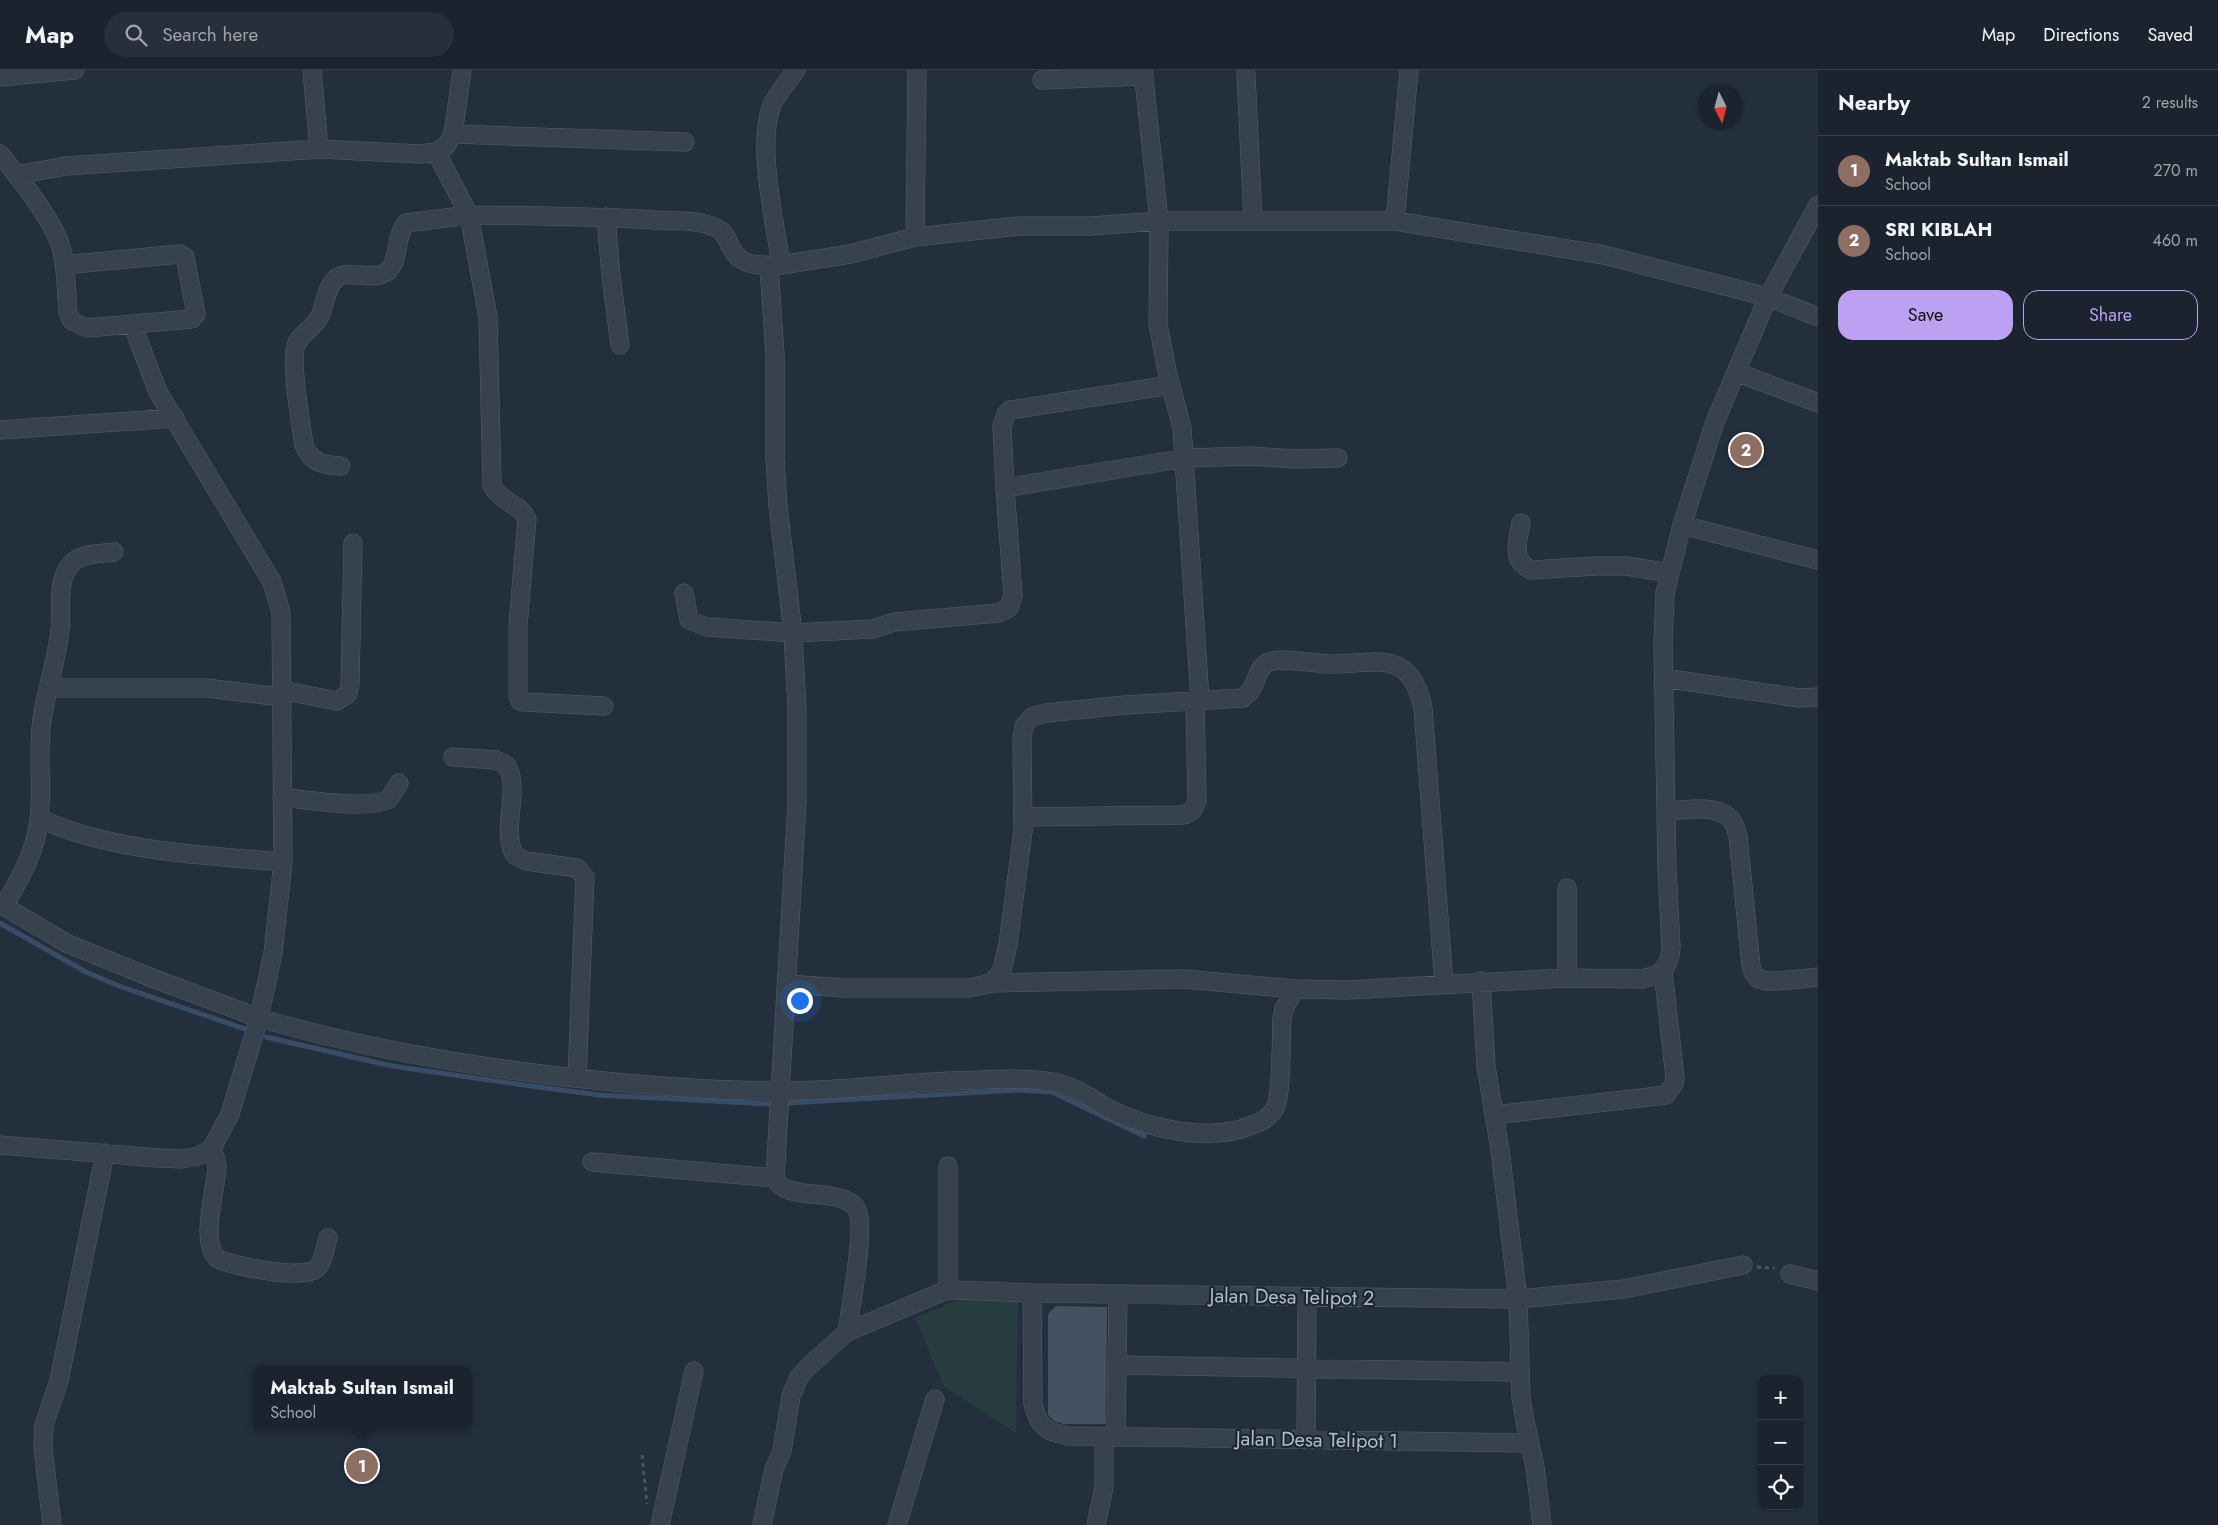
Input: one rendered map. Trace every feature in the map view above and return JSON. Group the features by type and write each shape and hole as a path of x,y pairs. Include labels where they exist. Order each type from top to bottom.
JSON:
{"street":[{"path":"0,77 75,70"},
{"path":"312,70 319,149"},
{"path":"16,175 66,166 319,149 420,154 436,152 446,146 453,134 462,70"},
{"path":"796,70 771,106 765,128 765,151 775,265 775,459 778,506 793,633 797,709 797,802 788,984 779,1092 775,1178 777,1183 786,1190 843,1198 852,1203 858,1210 861,1230 847,1332"},
{"path":"915,237 917,70"},
{"path":"1395,220 1409,70"},
{"path":"1023,818 1184,815 1193,810 1196,801 1198,701 1186,458 1182,428 1158,324 1159,221 1143,73 1042,80"},
{"path":"1246,75 1254,221"},
{"path":"453,134 686,142"},
{"path":"436,152 469,215 488,317 492,485 496,494 523,511 527,518 518,625 518,696 520,701 524,702 604,706"},
{"path":"0,154 51,227 60,245 64,265 68,313 72,321 88,328 192,319 196,314 187,262 185,257 180,254 64,265"},
{"path":"788,984 843,988 969,988 992,983 1184,979 1295,989 1347,990 1481,981 1567,978 1642,979 1653,977 1663,971 1671,957 1664,678 1666,593 1670,573 1682,525 1715,422 1768,297 1818,204"},
{"path":"341,466 315,462 308,455 304,445 294,363 297,343 318,321 331,284 340,277 380,274 389,270 400,231 406,223 469,215 606,217 698,223 714,226 725,233 736,255 745,261 775,265 850,254 915,237 1019,226 1091,226 1159,221 1395,220 1604,254 1768,297 1818,317"},
{"path":"606,217 610,276 620,346"},
{"path":"0,1145 181,1159 199,1156 212,1148 230,1114 259,1018 273,953 283,862 280,693 281,612 272,582 158,392 137,337 135,324"},
{"path":"1736,372 1818,402"},
{"path":"684,593 689,620 698,624 707,627 793,633 873,629 895,622 1004,612 1009,608 1013,595 1002,426 1006,414 1010,410 1171,385"},
{"path":"0,430 175,418"},
{"path":"1005,488 1186,458 1251,456 1294,459 1338,458"},
{"path":"1521,523 1517,556 1522,566 1531,570 1626,566 1670,573"},
{"path":"1682,525 1818,560"},
{"path":"48,688 208,688 280,693 337,701 348,694 350,684 353,543"},
{"path":"114,552 80,558 71,563 62,582 60,631 42,720 39,760 39,818 36,836 23,874 2,905 66,943 259,1018 364,1047 500,1070 653,1087 779,1092 824,1091 967,1080 1018,1079 1056,1082 1141,1122 1171,1130 1199,1132 1226,1131 1250,1126 1267,1118 1276,1108 1282,1018 1284,1009 1295,989"},
{"path":"992,983 1002,970 1008,944 1023,831 1022,738 1024,726 1032,717 1046,713 1124,705 1242,698 1252,689 1260,668 1270,662 1387,663 1399,667 1412,677 1419,690 1423,708 1444,984"},
{"path":"1664,678 1799,698 1818,697"},
{"path":"453,758 496,760 507,766 511,777 511,844 515,855 526,861 577,868 585,877 577,1078"},
{"path":"282,797 332,803 378,803 389,799 399,783"},
{"path":"1667,811 1711,811 1723,813 1733,821 1738,836 1751,966 1755,975 1758,978 1769,980 1818,977"},
{"path":"39,818 57,826 104,839 156,849 215,857 283,862"},
{"path":"1567,888 1567,978"},
{"path":"1494,1115 1666,1095 1674,1084 1675,1078 1663,971"},
{"path":"1481,981 1486,1066 1518,1299 1519,1372 1524,1421 1535,1467 1542,1525"},
{"path":"212,1148 217,1166 210,1211 210,1245 213,1255 218,1259 284,1272 310,1272 319,1265 328,1238"},
{"path":"52,1525 43,1448 44,1425 60,1381 105,1153"},
{"path":"592,1162 775,1178"},
{"path":"948,1166 948,1291"},
{"name":"Jalan Desa Telipot 2","path":"762,1525 774,1469 782,1452 794,1387 807,1368 847,1332 935,1294 948,1291 1518,1299 1624,1289 1743,1266"},
{"path":"1790,1274 1818,1281"},
{"name":"Jalan Desa Telipot 1","path":"1032,1293 1033,1404 1036,1416 1044,1427 1054,1434 1110,1437 1530,1443"},
{"path":"1096,1525 1104,1487 1117,1365 1118,1294"},
{"path":"1306,1440 1307,1297"},
{"path":"1117,1365 1519,1372"},
{"path":"654,1519 694,1372"},
{"path":"897,1525 935,1399"}],"path":[{"path":"1743,1266 1775,1268 1790,1274"},
{"path":"642,1455 654,1519"}],"green space":[{"path":"961,1299 1018,1300 1016,1433 944,1387 915,1318"}],"building":[{"path":"1056,1306 1107,1307 1106,1424 1064,1424 1054,1421 1048,1415 1048,1314"}],"waterway":[{"path":"0,923 86,972 119,986 245,1029"},
{"path":"266,1037 392,1066 599,1095 769,1104"},
{"path":"788,1103 1018,1090 1052,1092 1144,1136"}],"place":[{"name":"SRI KIBLAH","path":"1746,450"},
{"name":"Maktab Sultan Ismail","path":"362,1466"}]}
